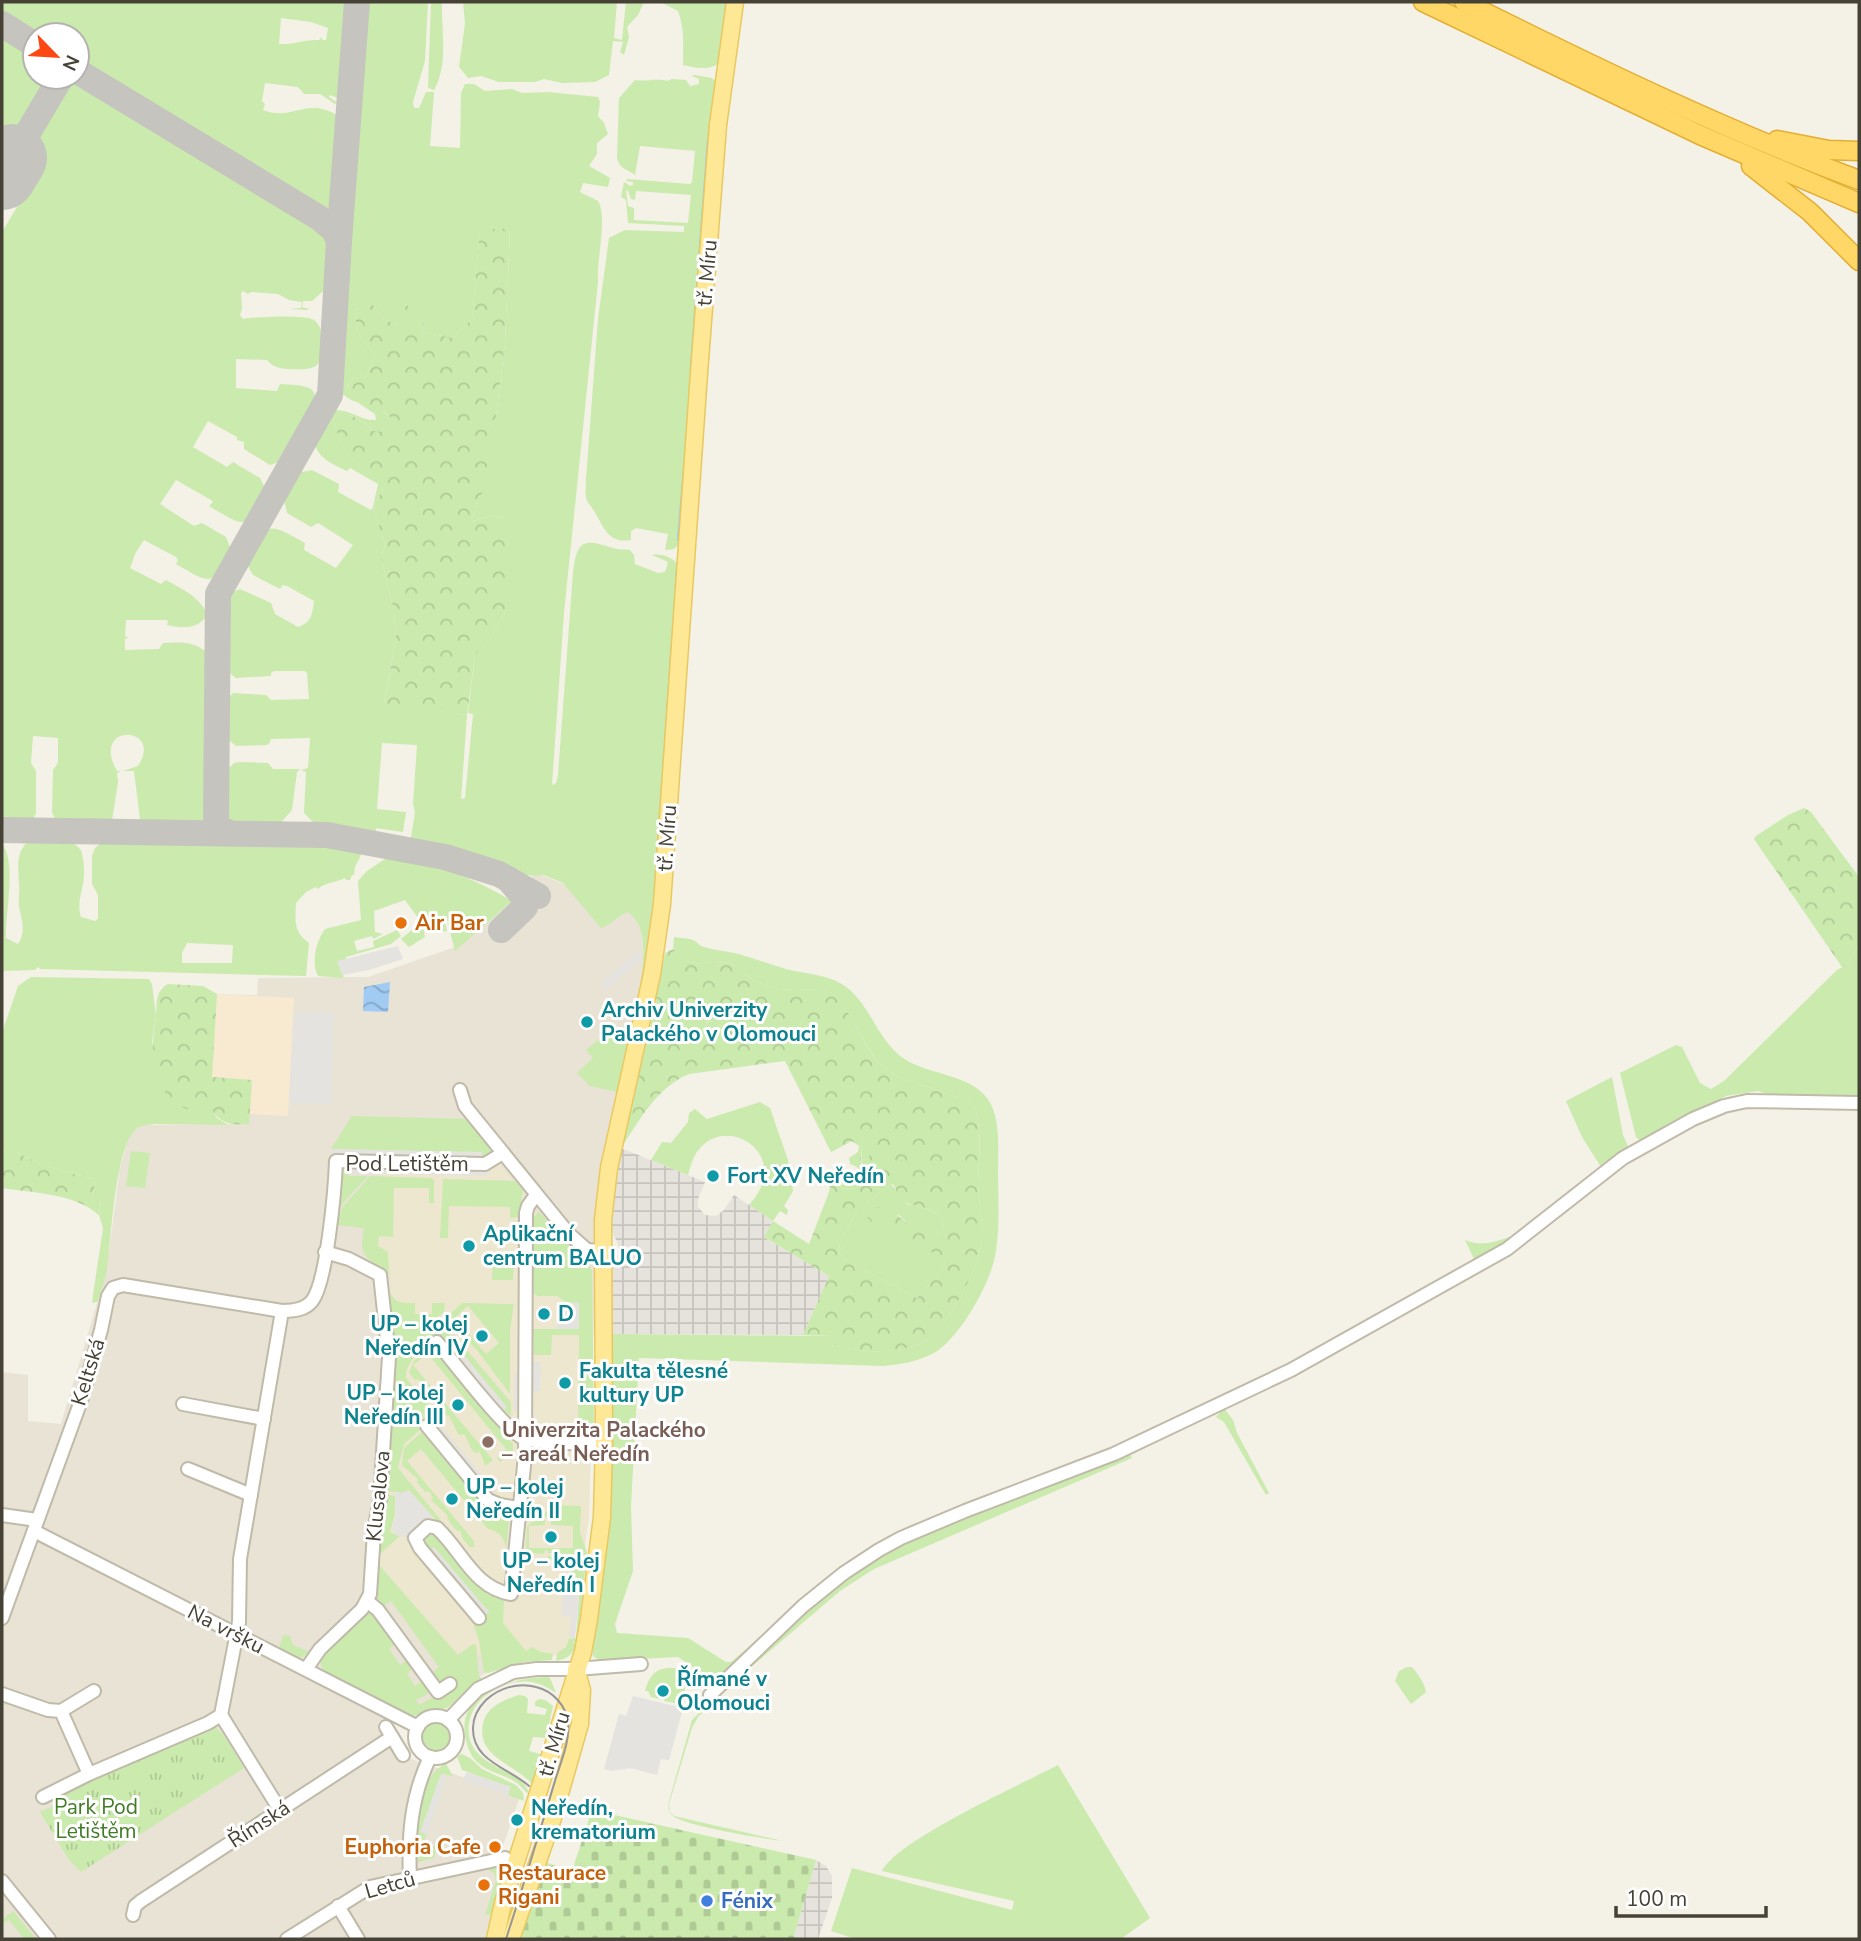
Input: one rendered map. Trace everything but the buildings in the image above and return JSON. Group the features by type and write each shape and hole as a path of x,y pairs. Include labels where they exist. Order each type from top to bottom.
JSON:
{"highway":[{"path":"1423,2 1700,135 1859,203"},
{"path":"1464,2 1727,127 1859,180"},
{"path":"1727,127 1808,147 1859,151"},
{"path":"1700,135 1753,167 1794,198 1859,261"}],"main road":[{"name":"tř. Míru","path":"495,1939 503,1903 585,1645 596,1569 602,1517 604,1443 601,1251 607,1179 641,1032 662,904 716,153 735,2"},
{"name":"tř. Míru","path":"511,1939 553,1818 580,1724 583,1695 576,1670"}],"street":[{"path":"460,1090 463,1102 578,1244 587,1250 601,1251"},
{"path":"710,1695 803,1606 844,1573 879,1550 953,1516 1114,1454 1291,1370 1507,1249 1623,1158 1693,1119 1724,1106 1747,1101 1859,1103"},
{"name":"Pod Letištěm","path":"282,1311 303,1308 313,1299 320,1282 334,1202 336,1161 485,1164 503,1153"},
{"path":"479,1618 420,1548 415,1538 428,1526 437,1528 485,1584 510,1594 525,1439 526,1213 536,1195"},
{"name":"Klusalova","path":"325,1252 349,1259 377,1273 381,1278 389,1362 380,1499 367,1601"},
{"name":"Keltská","path":"2,1618 82,1398 108,1296 113,1288 128,1286 282,1311"},
{"path":"280,1810 221,1715 240,1612 240,1559 282,1311"},
{"path":"437,1342 507,1424 525,1439 604,1443"},
{"path":"183,1404 264,1419"},
{"path":"428,1426 488,1500 519,1508"},
{"path":"188,1469 251,1495"},
{"name":"Na vršku","path":"2,1515 35,1525 237,1635 418,1727"},
{"path":"306,1669 316,1653 367,1601 378,1610 438,1692 450,1685"},
{"path":"448,1720 475,1692 497,1678 528,1670 576,1670 641,1664"},
{"path":"2,1693 48,1710 61,1711 94,1691"},
{"path":"61,1711 89,1774"},
{"path":"43,1797 89,1774 198,1728 221,1715"},
{"path":"434,1716 448,1720 456,1732 454,1747 440,1757 430,1757 417,1745 415,1738 418,1727 423,1721 434,1716"},
{"name":"Římská","path":"134,1914 135,1906 141,1901 280,1810 389,1732 403,1755"},
{"path":"410,1878 411,1817 430,1757"},
{"name":"Letců","path":"287,1939 370,1887 505,1858"},
{"path":"2,1881 49,1939"},
{"path":"338,1906 358,1939"}],"shaded area":[{"path":"536,873 639,914 646,972 594,1309 589,1515 571,1655 516,1656 430,1705 402,1708 392,1727 411,1759 520,1797 500,1854 500,1876 486,1939 2,1939 2,1372 28,1375 28,1421 61,1424 106,1273 120,1168 128,1140 135,1129 143,1125 249,1124 212,1078 217,994 257,995 258,978 368,977 458,946"},
{"path":"398,946 403,959 342,975 337,961"},
{"path":"637,952 642,958 606,989 601,983"},
{"path":"217,994 294,998 288,1116 250,1114 251,1080 212,1078"},
{"path":"294,1012 334,1013 331,1104 289,1103"},
{"name":"Univerzita Palackého – areál Neředín","path":"381,1140 483,1142 543,1221 546,1232 590,1291 589,1515 571,1655 435,1656 376,1561 394,1355 390,1273 386,1252 377,1246"},
{"path":"621,1148 705,1182 698,1199 698,1207 705,1215 716,1216 724,1210 734,1195 773,1221 765,1238 829,1276 803,1335 612,1334 611,1266 618,1255 618,1243 610,1230"},
{"path":"331,1149 482,1152 481,1163 486,1164 487,1176 349,1173 348,1162 336,1161 331,1156"},
{"path":"566,1302 579,1303 579,1329 557,1329 557,1310 564,1310"},
{"path":"450,1339 507,1407 501,1412 445,1343"},
{"path":"526,1362 541,1362 540,1391 526,1392 525,1410 514,1410 514,1375 525,1374"},
{"path":"436,1420 496,1492 491,1496 431,1425"},
{"path":"409,1490 432,1516 405,1538 402,1534 395,1534 392,1529 396,1516 395,1491 401,1493"},
{"path":"434,1547 489,1612 484,1616 428,1552"},
{"path":"571,1588 570,1595 579,1597 575,1638 569,1637 571,1615 564,1617 561,1614 563,1594"},
{"path":"633,1696 683,1708 669,1760 661,1759 657,1775 630,1768 612,1771 604,1769 619,1714 626,1716"},
{"path":"467,1772 511,1787 508,1795 462,1780"},
{"path":"441,1774 447,1776 427,1834 420,1832"},
{"path":"816,1860 826,1866 832,1876 832,1898 818,1939 803,1939 794,1936"}],"green space":[{"path":"2,2 344,2 348,7 351,6 350,15 343,23 348,30 342,85 346,89 341,89 338,93 345,100 330,95 335,101 339,101 335,104 320,94 304,94 298,87 265,83 262,101 265,104 263,110 274,113 320,108 341,118 338,164 342,167 336,180 339,194 336,194 328,208 316,208 91,70 91,21 21,21 21,91 40,91 4,152","holes":["281,18 311,22 328,28 326,40 322,40 322,37 319,40 279,44"]},
{"path":"365,2 428,2 425,61 413,102 414,108 419,108 426,92 434,92 430,146 460,148 461,93 465,84 474,84 485,91 512,89 522,93 548,92 598,97 598,116 608,134 597,143 597,154 589,166 610,178 608,187 583,183 580,192 598,201 602,228 564,613 552,785 556,783 558,775 573,572 580,548 583,544 595,543 630,550 635,564 658,573 665,572 668,562 652,555 661,555 673,560 681,571 654,933 650,933 641,990 617,1092 590,1086 577,1073 593,1058 586,1050 607,1033 626,1039 628,1037 636,1008 643,952 642,935 637,921 628,912 601,928 563,883 543,875 510,871 443,849 410,844 415,812 413,804 417,745 382,743 377,809 406,812 403,832 376,828 376,834 396,839 394,840 319,828 304,813 306,772 301,770 308,768 310,738 271,739 266,745 236,746 225,737 224,703 233,693 266,695 271,700 309,699 305,671 274,671 271,676 236,678 226,670 221,616 226,595 240,589 271,603 275,614 298,627 306,623 312,614 314,601 287,586 283,585 280,589 253,575 245,561 258,539 268,529 282,531 305,543 304,550 336,568 353,545 318,523 311,527 287,513 284,500 280,497 296,473 312,470 339,484 338,492 371,510 373,507 385,545 381,558 394,611 396,639 384,703 467,715 461,799 465,798 473,714 468,713 475,655 489,640 507,609 507,517 492,516 473,521 476,504 486,485 487,435 496,417 505,343 510,228 480,231 472,319 453,338 422,332 424,322 405,304 400,326 383,319 373,305 355,310 357,332 375,356 366,377 352,379 347,387 351,400 337,390 337,352 353,165 356,29"},
{"path":"431,2 442,2 443,58 439,80 434,90 428,88"},
{"path":"463,2 617,2 614,38 622,40 626,2 644,2 638,15 627,27 629,37 624,55 620,52 623,42 613,41 609,75 595,82 562,83 544,79 535,82 499,82 481,76 468,78 459,67 465,23"},
{"path":"660,2 730,2 720,62 708,68 683,65 683,31 678,11"},
{"path":"692,76 712,78 717,83 680,543 674,549 665,550 668,534 636,528 631,531 631,540 623,541 612,537 587,501 586,479 598,319 609,238 625,230 684,232 684,226 628,223 626,200 621,197 624,182 630,186 633,182 626,181 627,179 690,184 695,151 640,146 635,175 624,169 617,158 619,98 635,80 672,79 686,80 690,86 699,84 699,79","holes":["626,190 631,199 635,200 636,191 691,195 688,223 634,220 634,208 628,206"]},
{"path":"91,86 304,218 314,221 330,245 329,286 312,301 303,301 302,307 309,309 290,309 301,308 302,302 289,300 278,294 241,293 240,315 243,319 301,317 314,320 318,324 323,342 322,355 318,364 312,368 284,369 267,360 236,359 236,388 277,391 280,384 312,390 315,401 307,422 309,424 288,454 270,465 244,449 244,442 237,440 237,437 208,421 193,447 227,467 233,462 260,478 267,492 249,517 241,522 209,506 213,502 211,500 176,480 160,504 194,526 202,523 226,537 231,550 225,563 214,577 203,578 176,564 176,557 144,540 130,568 161,584 166,580 195,598 207,614 212,615 194,626 186,627 167,625 166,620 126,620 125,636 128,638 125,639 125,650 159,649 163,643 181,643 192,644 207,653 209,811 205,828 141,827 134,771 123,771 138,766 144,752 142,743 136,737 127,735 118,737 112,744 111,755 117,771 121,771 117,773 111,827 58,826 52,812 53,770 58,763 58,738 33,736 31,763 36,771 36,813 30,826 2,826 2,232 38,172 38,167 25,161 65,91 91,91"},
{"path":"510,228 505,343 496,417 487,435 487,485 476,504 473,521 492,516 507,517 507,609 489,640 475,655 467,715 384,704 396,639 394,611 381,558 385,545 373,507 384,488 384,481 356,463 345,451 333,419 342,412 363,421 373,431 397,433 386,413 351,400 347,388 352,379 366,377 375,356 357,332 355,310 373,305 383,319 400,326 404,304 413,309 424,322 422,332 453,338 472,319 480,230"},
{"path":"357,402 378,407 395,421 397,434 373,431 363,421 342,412 333,419 350,457 384,480 384,488 373,507 378,484 350,468 347,471 325,459 317,451 314,439 334,410 376,420 375,414"},
{"path":"239,762 268,763 273,769 300,769 297,772 292,810 276,828 235,828 226,812 225,772"},
{"path":"1804,808 1811,812 1859,877 1859,944 1848,964 1842,967 1754,839 1788,815"},
{"path":"36,836 66,836 81,850 84,880 80,913 81,917 95,921 98,919 98,895 92,884 92,856 95,848 108,838 313,839 352,846 358,849 361,855 350,880 345,878 318,889 316,887 306,892 296,903 296,926 300,935 309,943 306,976 38,967 35,970 2,971 2,844 10,875 6,938 18,944 23,931 18,863 21,851","holes":["187,943 233,945 232,963 182,963 182,953"]},
{"path":"388,857 420,862 453,872 512,901 455,951 446,916 447,931 441,932 435,918 422,921 425,937 409,947 401,939 418,925 418,918 405,900 374,911 375,932 383,934 373,939 372,936 354,941 357,951 374,947 373,941 397,930 401,936 391,944 346,957 343,978 318,976 315,959 322,934 325,929 361,920 358,881 367,871"},
{"path":"674,937 690,939 704,947 828,978 843,985 865,1007 889,1045 906,1060 960,1079 979,1090 987,1098 995,1114 998,1133 998,1220 994,1262 974,1307 954,1335 934,1353 915,1361 883,1366 639,1358 631,1506 633,1571 615,1624 617,1633 688,1638 726,1662 731,1662 782,1618 712,1688 701,1686 692,1666 678,1657 601,1661 593,1656 590,1647 606,1516 609,1446 608,1259 618,1255 611,1266 612,1334 833,1336 835,1345 868,1351 892,1351 915,1346 934,1334 954,1309 981,1247 979,1137 975,1107 953,1095 903,1079 883,1067 833,995 820,990 773,988 723,962 687,961 673,949"},
{"path":"1859,944 1859,1098 1774,1096 1758,1091 1726,1096 1642,1142 1636,1137 1620,1073 1676,1045 1682,1047 1700,1083 1711,1089 1724,1081 1837,970 1848,964"},
{"path":"673,949 680,957 694,963 731,964 750,978 773,988 826,991 841,1003 883,1067 903,1079 953,1095 975,1107 979,1137 981,1247 954,1309 925,1341 904,1349 868,1351 835,1345 832,1336 803,1335 829,1276 764,1237 773,1221 809,1244 829,1192 832,1173 855,1181 861,1175 857,1167 850,1164 849,1158 858,1152 859,1146 852,1141 831,1152 785,1061 689,1074 677,1080 658,1096 621,1148 665,953","holes":["706,1022 730,1029 721,1042 715,1043 709,1039","865,1141 872,1148 867,1162 870,1168 869,1178 856,1188 839,1189 841,1185 860,1181 863,1176 862,1142","891,1184 904,1201 931,1211 944,1223 941,1232 931,1235 913,1228 885,1209 874,1208 863,1212 876,1225 941,1256 945,1262 936,1277 917,1298 848,1262 839,1253 840,1242 858,1209"]},
{"path":"31,977 149,979 156,1016 152,1042 188,1110 212,1111 228,1125 155,1124 135,1130 128,1141 118,1175 107,1270 98,1301 94,1303 92,1302 103,1228 99,1215 101,1201 93,1198 95,1179 47,1166 2,1143 3,1030 18,986"},
{"path":"168,984 203,986 217,994 212,1077 252,1080 249,1124 228,1123 212,1111 193,1111 172,1101 166,1093 154,1064 153,1044 158,998 161,990"},
{"path":"710,1021 731,1029 721,1042 715,1043 709,1039 706,1023"},
{"path":"1612,1077 1623,1135 1628,1146 1627,1150 1608,1165 1601,1167 1582,1137 1566,1101"},
{"path":"760,1102 770,1108 788,1160 793,1191 784,1206 788,1210 787,1215 780,1211 773,1221 749,1205 761,1188 764,1169 762,1158 747,1141 725,1136 713,1138 695,1155 688,1175 651,1160 662,1142 671,1143 688,1122 689,1113 695,1109 707,1119"},
{"path":"352,1116 470,1119 493,1151 492,1155 482,1159 482,1153 331,1149"},
{"path":"865,1141 872,1148 869,1178 856,1188 839,1189 841,1185 860,1181 862,1142"},
{"path":"2,1143 23,1156 95,1179 93,1197 101,1200 99,1215 78,1202 65,1198 2,1188"},
{"path":"131,1151 150,1153 145,1188 126,1186"},
{"path":"349,1165 349,1176 368,1176 343,1203 338,1214 341,1172"},
{"path":"370,1176 434,1180 434,1203 429,1203 429,1188 394,1188 393,1237 379,1236 378,1246 388,1252 389,1274 384,1274 365,1256 362,1246 364,1228 337,1225 342,1208"},
{"path":"443,1179 515,1181 523,1190 519,1217 510,1218 510,1207 449,1206 448,1238 440,1238"},
{"path":"891,1184 907,1204 933,1212 944,1223 941,1232 929,1235 918,1231 899,1215 867,1219 941,1255 945,1262 942,1268 917,1298 848,1262 839,1253 840,1242 858,1209"},
{"path":"539,1212 558,1232 551,1238 554,1242 562,1237 586,1261 592,1271 594,1435 551,1436 551,1433 538,1429 538,1426 578,1427 579,1335 552,1335 551,1355 534,1355 533,1329 579,1329 579,1304 566,1302 557,1296 538,1296 530,1292 532,1218"},
{"path":"1518,1234 1519,1236 1501,1249 1462,1272 1236,1393 1140,1439 1015,1487 1163,1427 1258,1380 1475,1261 1465,1240 1485,1243"},
{"path":"493,1254 514,1255 513,1280 492,1280"},
{"path":"391,1294 398,1301 415,1303 415,1314 432,1314 432,1303 445,1303 444,1312 432,1322 437,1329 445,1324 452,1333 443,1341 439,1337 409,1365 406,1378 437,1415 404,1444 398,1468 444,1524 441,1526 409,1490 401,1493 386,1491 387,1295"},
{"path":"462,1303 514,1304 510,1330 510,1394 476,1349 463,1337 464,1334 449,1321 450,1314","holes":["468,1306 499,1343 486,1354 455,1318"]},
{"path":"454,1335 511,1402 511,1416 450,1338"},
{"path":"432,1346 513,1444 513,1451 500,1462 497,1458 506,1449 428,1354 413,1365 493,1460 485,1466 480,1452 475,1453 464,1434 459,1435 448,1415 445,1416 433,1397 429,1398 418,1379 415,1380 409,1373 414,1361"},
{"path":"1224,1408 1233,1420 1237,1433 1269,1493 1266,1495 1224,1422 1216,1417"},
{"path":"423,1431 485,1506 503,1513 509,1519 506,1551 502,1537 488,1529 421,1449 407,1461 474,1541 474,1547 470,1547 462,1538 461,1532 455,1529 448,1516 431,1500 433,1497 428,1491 425,1492 417,1482 418,1479 402,1465 404,1448"},
{"path":"1129,1451 1132,1458 874,1569 840,1591 736,1680 698,1717 692,1728 669,1804 692,1720 778,1634 841,1579 906,1540"},
{"path":"1015,1487 915,1528 942,1515"},
{"path":"386,1494 395,1496 395,1515 390,1532 399,1536 402,1534 380,1554 379,1565 458,1655 473,1644 476,1645 479,1675 482,1680 447,1708 413,1716 323,1671 319,1658 366,1613 370,1613 395,1644 389,1649 400,1665 407,1660 413,1668 407,1674 415,1686 422,1681 429,1690 428,1694 416,1700 419,1705 452,1687 440,1683 431,1674 439,1667 391,1601 382,1607 374,1595 378,1534"},
{"path":"554,1505 581,1506 580,1533 587,1552 577,1643 572,1640 576,1644 572,1653 556,1661 557,1653 566,1647 569,1639 576,1638 580,1581 570,1570 570,1561 548,1560 548,1556 573,1554 548,1553 545,1550 544,1554 530,1553 526,1548 527,1526 540,1517 545,1520 545,1525 529,1526 529,1548 573,1548 573,1526 551,1525 551,1520 542,1515"},
{"path":"435,1532 504,1599 503,1623 526,1651 532,1647 553,1654 552,1660 524,1662 484,1672 474,1626 489,1611 423,1544 422,1539 427,1533"},
{"path":"283,1635 290,1636 293,1645 310,1652 300,1658 279,1649"},
{"path":"1412,1667 1416,1672 1426,1692 1411,1704 1395,1681 1399,1671"},
{"path":"675,1668 686,1679 683,1708 664,1701 666,1693 660,1691 659,1699 651,1697 648,1691 645,1691 649,1680 658,1670"},
{"path":"550,1678 556,1693 539,1684 524,1682 500,1687 480,1701 469,1722 473,1747 489,1762 518,1779 529,1794 517,1783 484,1767 474,1759 466,1741 465,1719 470,1707 479,1697 491,1690 520,1680"},
{"path":"519,1695 528,1699 527,1713 545,1715 547,1709 535,1706 539,1699 553,1706 546,1738 533,1737 529,1751 544,1755 533,1785 490,1751 484,1743 482,1733 486,1715 503,1701"},
{"path":"436,1721 447,1726 452,1737 447,1748 436,1753 425,1748 420,1737 425,1726"},
{"name":"Park Pod Letištěm","path":"212,1725 223,1734 244,1768 81,1872 69,1860 40,1812 62,1802 59,1795"},
{"path":"462,1754 482,1769 516,1785 523,1793 524,1801 508,1795 510,1787 462,1770 457,1756"},
{"path":"446,1764 453,1776 441,1774 421,1831 426,1834 423,1854 430,1856 435,1843 438,1845 434,1858 418,1862 418,1822 424,1793 436,1770"},
{"path":"1058,1765 1150,1918 1121,1939 856,1939 831,1931 852,1868 1012,1910 1014,1901 882,1871 892,1858 935,1829"},
{"path":"592,1810 816,1860 794,1936 803,1939 518,1939 542,1866 548,1863 572,1871"},
{"path":"674,1816 783,1841 708,1828"},
{"path":"508,1864 494,1916 485,1914 496,1881 494,1873 486,1869"},
{"path":"13,1911 36,1939 22,1939 9,1920 2,1924 2,1920"}],"water":[{"path":"390,982 388,1012 363,1011 364,987"}],"waterway":[{"path":"691,369 708,141"},
{"path":"678,540 684,470"},
{"path":"676,585 677,571"},
{"path":"658,850 672,644"}],"taxiway":[{"path":"339,241 357,2"},
{"path":"2,24 21,36"},
{"path":"91,79 321,219 334,230 339,241 330,395 218,594 216,821 219,828 227,832"},
{"path":"13,158 53,91"},
{"path":"2,830 327,835 445,857 499,874 538,896"},
{"path":"501,930 525,907 523,896 508,879"}],"runway":[{"path":"2,176 13,158"}],"tram line":[{"path":"506,1939 568,1738 565,1711 553,1696 536,1687 509,1687 497,1692 481,1706 474,1720 474,1739 493,1763 529,1786"}],"place":[{"name":"Air Bar","path":"401,923"},
{"name":"Archiv Univerzity Palackého v Olomouci","path":"587,1022"},
{"name":"Fort XV Neředín","path":"713,1176"},
{"name":"Aplikační centrum BALUO","path":"469,1246"},
{"name":"D","path":"544,1314"},
{"name":"UP – kolej Neředín IV","path":"482,1336"},
{"name":"Fakulta tělesné kultury UP","path":"565,1383"},
{"name":"UP – kolej Neředín III","path":"458,1405"},
{"name":"Univerzita Palackého – areál Neředín","path":"488,1442"},
{"name":"UP – kolej Neředín II","path":"452,1499"},
{"name":"UP – kolej Neředín I","path":"551,1537"},
{"name":"Římané v Olomouci","path":"663,1691"},
{"name":"Neředín, krematorium","path":"517,1820"},
{"name":"Euphoria Cafe","path":"495,1847"},
{"name":"Restaurace Rigani","path":"484,1885"},
{"name":"Fénix","path":"707,1901"}]}
